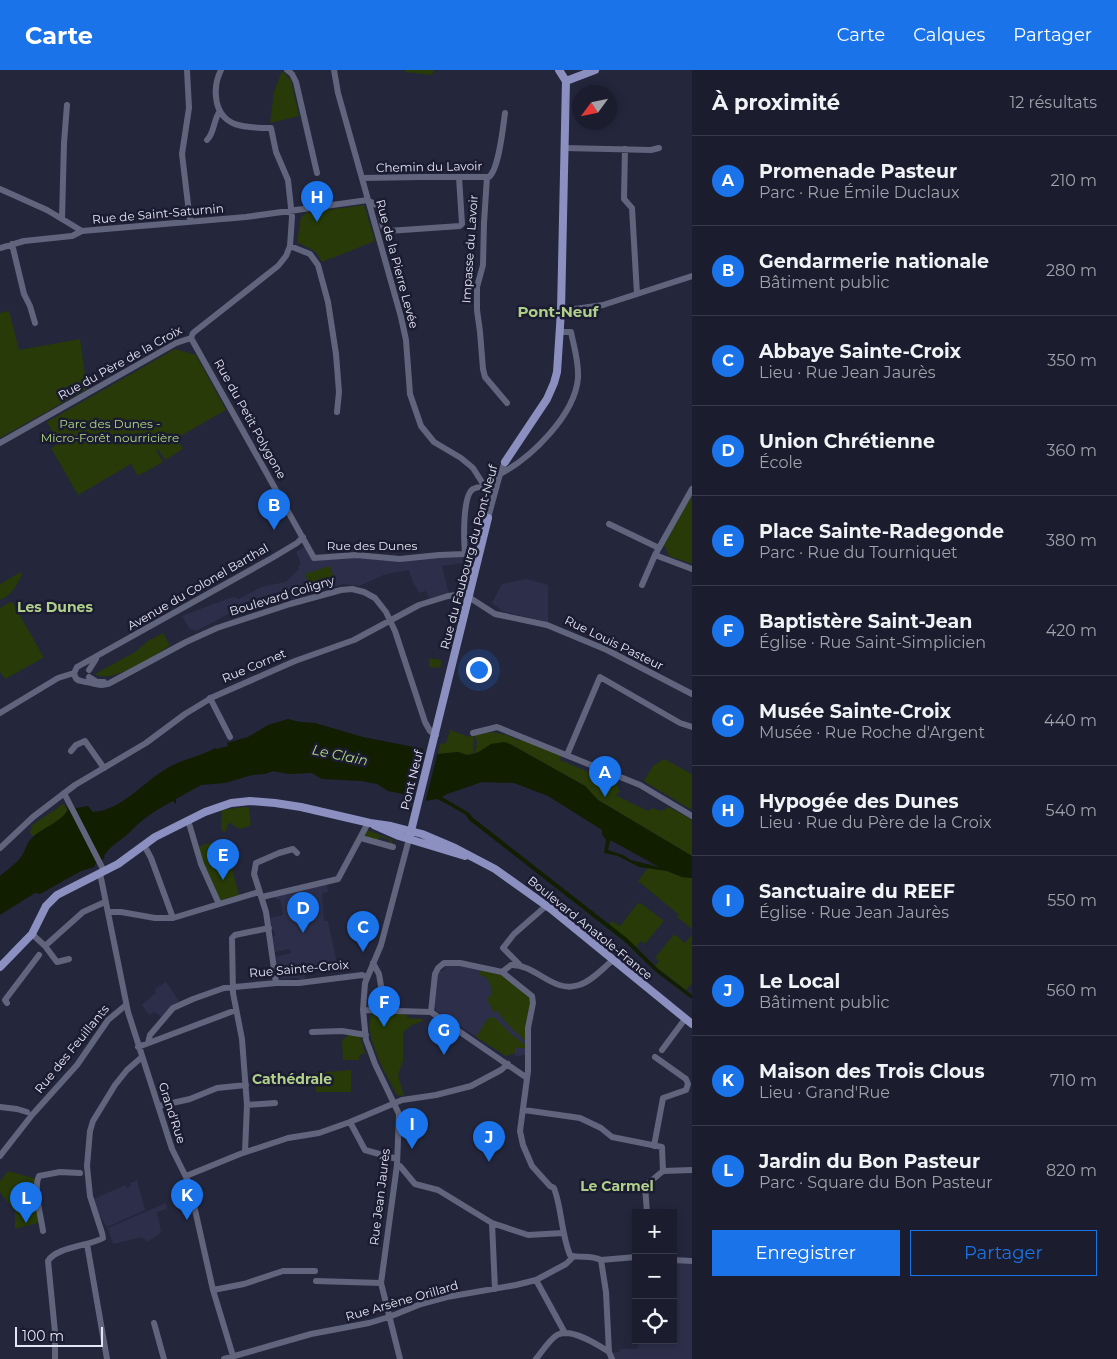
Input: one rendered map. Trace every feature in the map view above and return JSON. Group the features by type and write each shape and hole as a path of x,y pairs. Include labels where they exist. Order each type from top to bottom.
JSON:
{"main road":[{"path":"559,70 566,81 583,72 595,70"},
{"name":"Rue du Faubourg du Pont-Neuf","path":"505,462 551,391 557,372 561,332 566,81"},
{"name":"Rue du Faubourg du Pont-Neuf","path":"435,739 437,724 488,518"},
{"name":"Pont Neuf","path":"410,835 435,739"},
{"name":"Boulevard Anatole-France","path":"0,967 32,934 46,906 53,897 118,864 166,831 221,806 250,801 277,803 369,823 384,831 410,835 479,860 504,874 546,906 692,1024"}],"street":[{"path":"187,70 189,108 182,154 190,221"},
{"path":"221,70 216,87 216,99 220,112 229,121 240,126 271,128 276,152 288,180 291,211 290,246 310,254 318,265 328,302 336,354 339,392 337,412"},
{"path":"287,70 292,74 296,82 317,173"},
{"name":"Rue de la Pierre Levée","path":"334,70 338,93 401,317 406,340 410,394 421,426 434,442 461,458 472,468 485,486"},
{"path":"62,219 67,105"},
{"path":"207,140 211,136 217,114 220,112"},
{"name":"Chemin du Lavoir","path":"362,178 420,176 488,177 493,174 506,113"},
{"path":"564,148 651,150 659,148"},
{"path":"625,148 624,199 632,208 637,294"},
{"path":"291,211 368,200 379,207 383,227 388,231 460,226 462,224 459,177"},
{"name":"Impasse du Lavoir","path":"488,177 483,265 477,287 477,310 485,376 507,404"},
{"path":"0,189 47,210 82,231"},
{"name":"Rue de Saint-Saturnin","path":"0,248 12,244 72,236 82,231 291,211"},
{"path":"12,244 24,294 35,323"},
{"name":"Rue du Père de la Croix","path":"0,443 176,343 191,338 193,333 278,266 286,256 290,246"},
{"path":"561,311 599,306 692,276"},
{"path":"500,474 510,469 551,434 566,414 572,401 578,375 577,359 571,332 561,332"},
{"name":"Rue du Petit Polygone","path":"191,338 303,537"},
{"name":"Rue du Faubourg du Pont-Neuf","path":"488,518 505,462"},
{"path":"485,486 496,489"},
{"name":"Rue des Dunes","path":"303,537 312,556 316,558 356,555 400,559 465,554 464,516 469,493 474,488 485,486"},
{"path":"642,585 657,551 692,489"},
{"path":"609,524 692,569"},
{"name":"Avenue du Colonel Barthal","path":"75,676 77,667 82,666 288,548 303,537"},
{"name":"Boulevard Coligny","path":"88,676 100,686 115,681 186,642 217,628 290,604 341,590 352,589 370,596 382,606 395,632 426,725 435,739"},
{"name":"Rue Cornet","path":"0,848 33,817 64,793 146,743 210,698 295,662 354,640 419,605 462,594 469,596"},
{"name":"Rue Louis Pasteur","path":"469,596 495,614 547,624 607,650 692,694"},
{"name":"Avenue du Colonel Barthal","path":"88,676 94,661 102,654"},
{"path":"0,713 38,691 59,682 75,676 80,681 88,676 82,666"},
{"path":"567,754 600,677 680,723 692,726"},
{"path":"210,698 230,737"},
{"path":"421,710 428,720 437,724"},
{"path":"473,734 497,727 640,785 692,816"},
{"path":"71,751 76,745 85,741 104,768"},
{"path":"64,793 102,872"},
{"path":"188,820 201,864 219,904"},
{"path":"108,912 121,912 155,918 172,918 261,894 338,879 369,823"},
{"name":"Rue Jean Jaurès","path":"400,1359 381,1283 397,1162 399,1114 375,1064 366,1035 363,1010 367,977 381,945 410,835"},
{"path":"361,838 393,847"},
{"path":"144,845 151,858 172,918"},
{"path":"276,983 269,928 254,874 256,863 293,848 297,853"},
{"name":"Grand'Rue","path":"102,872 105,902 126,1005 172,1149 190,1183 213,1290 233,1356"},
{"path":"45,948 83,912 105,902"},
{"path":"546,906 514,934 503,948 519,964 557,985 568,987 578,986 589,980 614,960"},
{"path":"246,1152 246,1085 242,1039 233,986 233,936 269,928"},
{"path":"32,934 57,962 69,959"},
{"path":"4,1003 39,956"},
{"path":"431,1012 435,974 442,964 458,962 502,972 530,995 533,999 528,1028 527,1078 520,1131 523,1145 532,1166 554,1188 563,1232 571,1255 594,1256 600,1260 632,1257"},
{"path":"373,963 379,974 385,1010"},
{"path":"502,972 511,964 519,964"},
{"name":"Rue Sainte-Croix","path":"148,1043 150,1035 173,1008 193,999 233,986 299,983 362,975 367,977"},
{"name":"Rue des Feuillants","path":"0,1156 32,1115 77,1065 108,1020 126,1005"},
{"path":"138,1047 236,1010"},
{"path":"363,1010 431,1012 527,1078"},
{"path":"662,1050 685,1019"},
{"path":"312,1032 342,1031 366,1035"},
{"path":"55,1359 55,1332 48,1261 52,1256 103,1238 90,1196 88,1166 90,1132 93,1121 115,1084 142,1057"},
{"path":"654,1146 661,1103 664,1096 686,1090 688,1084 686,1079 655,1058"},
{"path":"186,1176 224,1159 288,1138 315,1134 350,1122 402,1100 436,1095 471,1086 501,1070 508,1064"},
{"path":"158,1106 190,1099 218,1088 246,1085"},
{"path":"247,1105 275,1103"},
{"path":"0,1107 27,1112"},
{"path":"524,1110 580,1118 600,1128 612,1137 662,1147 663,1170"},
{"path":"350,1122 366,1150 397,1162 416,1184 438,1190 492,1223 528,1235 563,1232"},
{"path":"647,1209 645,1186 663,1170 692,1170"},
{"path":"44,1231 37,1179 44,1174 60,1172 80,1173"},
{"path":"492,1223 495,1289"},
{"path":"87,1244 107,1359"},
{"name":"Rue Arsène Orillard","path":"224,1359 314,1335 350,1328 447,1297 536,1280 566,1264 571,1255"},
{"path":"600,1260 604,1276 610,1356"},
{"path":"677,1260 692,1262"},
{"path":"213,1290 244,1284 283,1271 315,1271"},
{"path":"536,1280 565,1333"},
{"path":"316,1281 381,1283"},
{"path":"154,1323 164,1359"},
{"path":"536,1359 556,1336 565,1333 581,1336 610,1356"}],"shaded area":[{"path":"305,547 312,561 354,557 467,555 463,563 442,566 449,594 429,598 426,591 419,593 409,570 386,574 359,586 343,584 295,599 280,597 276,593 261,597 196,631 189,628 182,616 227,599 235,597 239,599 261,587 286,582 299,569 298,566 301,564 296,552"},
{"path":"527,579 548,585 548,622 502,611 492,603 502,584"},
{"path":"327,885 328,892 322,893 324,921 328,921 337,963 312,965 312,972 305,975 305,980 299,981 298,978 280,979 278,977 276,957 291,953 291,951 289,949 275,952 273,937 275,935 270,918 283,915 280,899 276,899 275,896"},
{"path":"457,965 501,975 527,994 526,1055 515,1056 515,1053 506,1056 437,1011 434,1007 436,974 439,970 443,971 444,966"},
{"path":"166,982 179,1001 162,1017 154,1012 149,1015 142,1005 154,994 156,995 155,989"},
{"path":"137,1180 145,1210 107,1227 97,1211 94,1199 125,1185 127,1188 131,1186 130,1183"},
{"path":"166,1203 167,1209 157,1212 161,1232 159,1234 147,1242 142,1237 113,1244 108,1228"},
{"path":"677,1262 692,1264 692,1359 615,1359 612,1353 619,1352 620,1349 637,1349 639,1344 677,1344"}],"green space":[{"path":"405,70 434,70 432,75 405,72"},
{"path":"282,71 291,80 299,116 270,123 274,92"},
{"path":"364,205 375,241 322,262 316,252 297,242 301,217 306,213"},
{"path":"9,311 19,350 80,339 87,389 0,438 0,313"},
{"name":"Parc des Dunes - Micro-Forêt nourricière","path":"175,349 196,355 226,410 177,438 183,449 165,460 158,449 156,450 163,462 138,476 131,464 78,495 51,448 59,443 47,422"},
{"path":"692,495 692,564 669,556 664,545"},
{"path":"330,566 334,579 310,587 305,574"},
{"path":"21,572 22,575 13,590 8,596 0,600 0,584"},
{"path":"10,602 13,603 43,658 5,679 0,672 0,608"},
{"path":"163,633 170,646 154,656 133,668 112,676 95,674 135,652 148,641"},
{"path":"429,658 442,660 440,668 429,667"},
{"path":"450,730 469,737 472,735 474,738 473,754 467,755 458,752 438,754 440,744 446,743"},
{"path":"492,732 507,735 518,740 534,741 562,753 560,760 612,782 615,775 618,776 616,782 620,792 615,795 648,811 652,808 661,811 669,807 692,820 692,856 598,800 585,786 510,744 475,753 477,742 474,735"},
{"path":"664,759 692,774 692,810 645,782 644,780 653,766"},
{"path":"63,804 67,808 66,812 59,820 33,836 29,832 32,829 31,826"},
{"path":"249,808 251,825 241,829 231,823 228,824 226,831 223,832 221,829 222,810"},
{"path":"367,830 391,839 394,846 389,844 390,840 380,837 378,841 366,837 365,833"},
{"path":"210,842 212,846 220,843 222,856 220,858 223,864 233,861 234,869 232,869 239,895 222,900 219,899 198,847"},
{"path":"648,868 692,878 692,929 677,917 678,914 638,881"},
{"path":"638,903 664,921 645,944 641,941 636,947 609,925 612,921 620,926"},
{"path":"674,934 685,943 692,934 692,983 686,990 655,966 659,961 655,958"},
{"path":"481,970 501,975 527,994 531,1000 526,1041 511,1028 496,1010 494,1013 487,999 491,995 491,985 486,978 479,975"},
{"path":"372,1013 400,1013 407,1015 407,1018 422,1019 423,1021 412,1025 403,1032 403,1061 398,1075 404,1096 397,1095 377,1055 370,1032"},
{"path":"489,1017 495,1018 512,1035 526,1045 526,1048 515,1048 515,1053 506,1056 476,1037"},
{"path":"350,1034 360,1036 365,1053 359,1055 359,1060 343,1060 342,1040"},
{"path":"351,1070 351,1092 316,1092 314,1073"},
{"path":"8,1171 36,1179 41,1222 15,1229 15,1212 0,1192 0,1181"}],"water":[{"name":"Le Clain","path":"288,719 315,723 363,737 424,749 438,754 458,752 467,755 477,753 491,744 504,742 585,786 598,800 692,856 692,878 682,877 667,871 639,867 618,856 604,853 606,840 602,830 548,796 514,783 482,782 442,797 469,813 628,939 658,969 692,995 692,999 656,972 625,942 469,820 466,815 437,799 425,801 411,799 403,794 388,791 377,784 361,781 322,779 312,773 288,774 273,771 225,783 201,785 176,799 176,804 173,801 146,818 110,848 104,856 105,858 96,863 94,867 81,871 40,894 35,893 0,915 0,876 19,860 33,837 65,814 68,810 65,805 69,809 88,806 93,812 115,806 173,765 215,748 228,746 227,743 248,737 268,725","holes":["610,841 659,867 631,860 608,850"]}],"pier":[{"path":"424,746 438,751 425,804 410,801"}],"place":[{"name":"Hypogée des Dunes","path":"317,222"},
{"name":"Gendarmerie nationale","path":"274,530"},
{"name":"Promenade Pasteur","path":"605,797"},
{"name":"Place Sainte-Radegonde","path":"223,880"},
{"name":"Union Chrétienne","path":"303,933"},
{"name":"Abbaye Sainte-Croix","path":"363,952"},
{"name":"Baptistère Saint-Jean","path":"384,1027"},
{"name":"Musée Sainte-Croix","path":"444,1055"},
{"name":"Sanctuaire du REEF","path":"412,1149"},
{"name":"Le Local","path":"489,1162"},
{"name":"Maison des Trois Clous","path":"187,1220"},
{"name":"Jardin du Bon Pasteur","path":"26,1223"}],"district":[{"name":"Pont-Neuf","path":"558,312"},
{"name":"Les Dunes","path":"55,607"},
{"name":"Cathédrale","path":"292,1079"},
{"name":"Le Carmel","path":"617,1186"}]}
